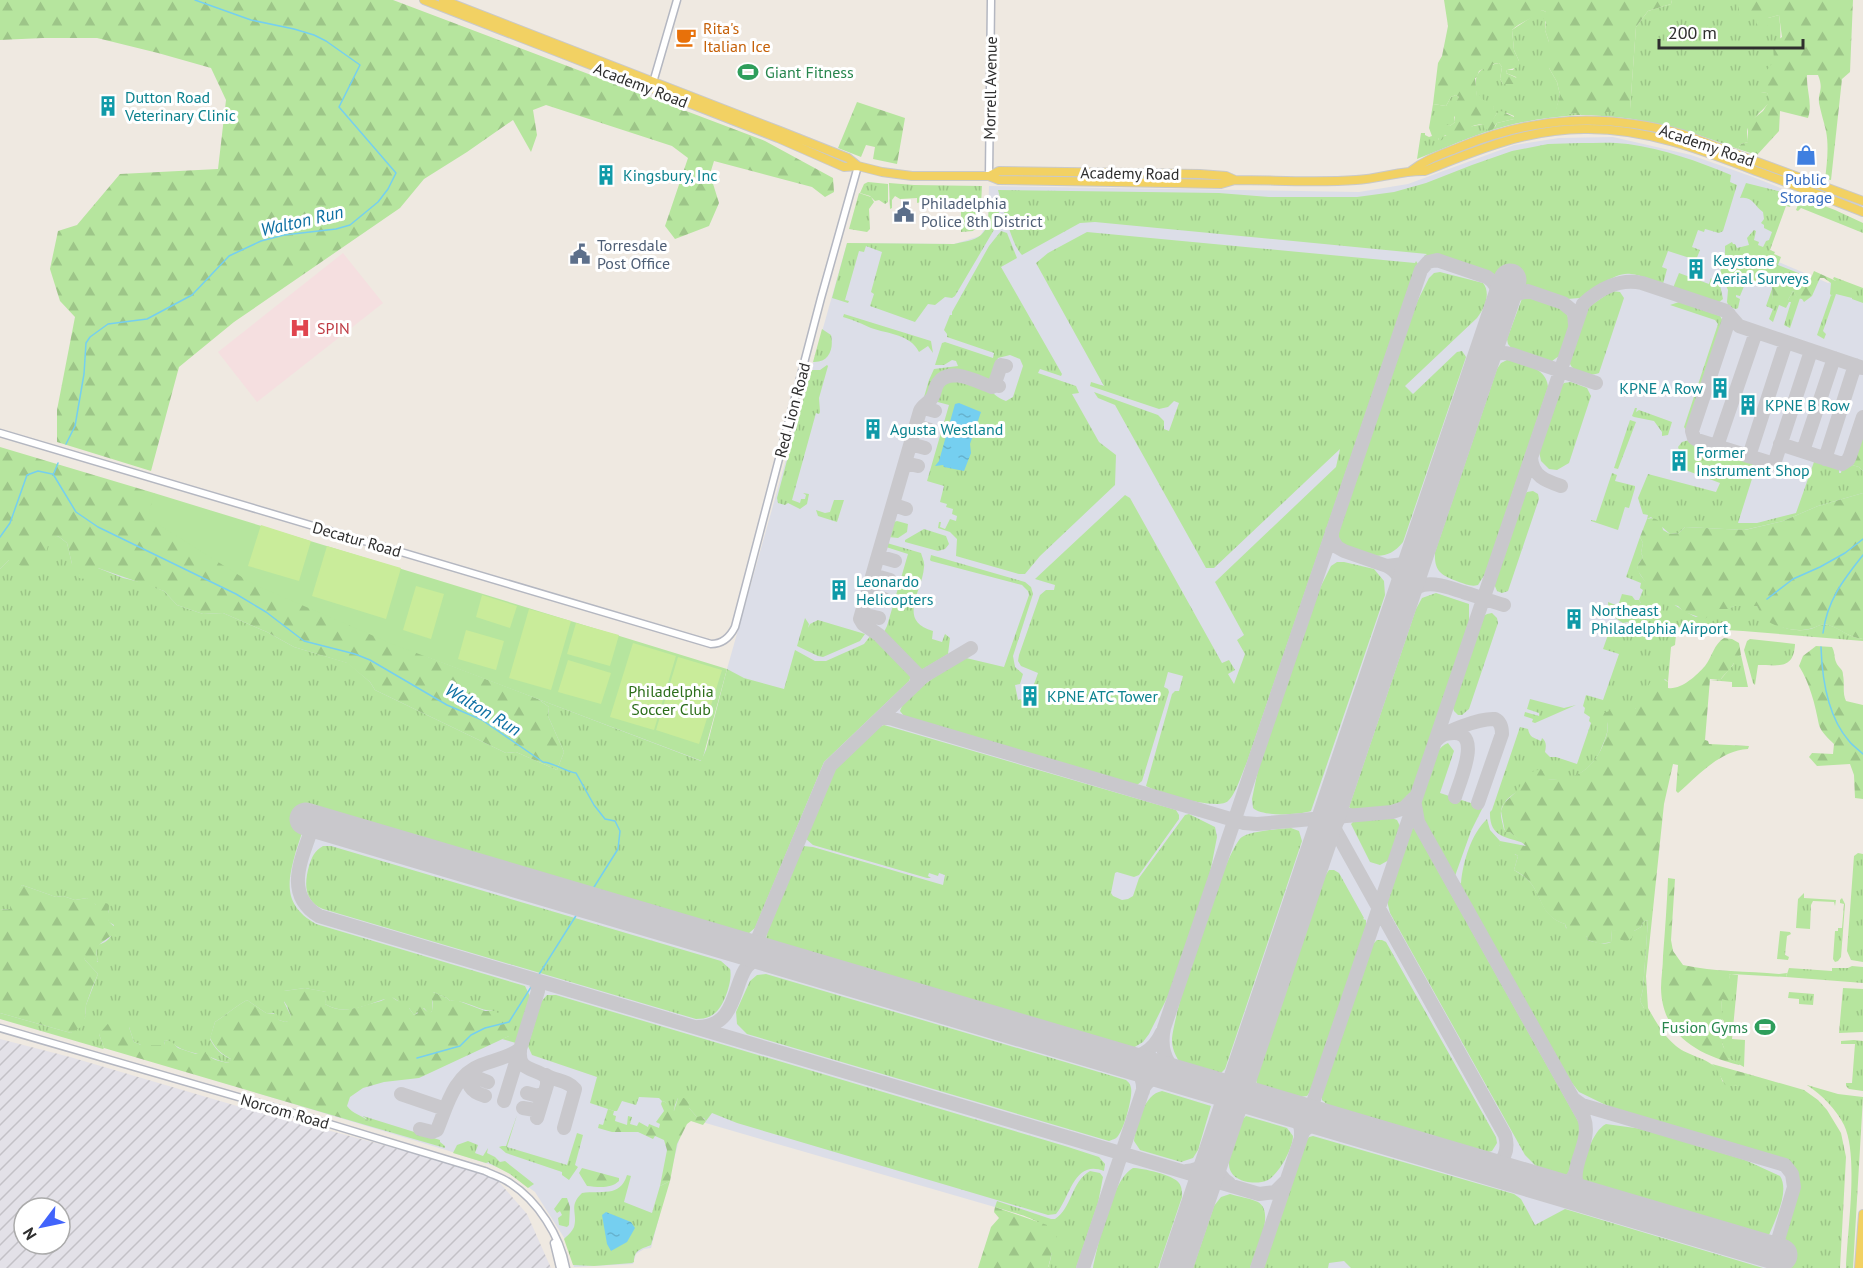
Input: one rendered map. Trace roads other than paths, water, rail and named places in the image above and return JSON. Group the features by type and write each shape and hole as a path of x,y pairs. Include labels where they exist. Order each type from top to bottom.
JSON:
{"main road":[{"name":"Academy Road","path":"424,0 652,85"},
{"name":"Academy Road","path":"443,0 652,85 844,167 858,166 912,176 989,177 999,180 1198,184 1221,184 1235,180 1345,181 1425,171 1508,140 1543,133 1583,129 1655,136 1863,201"},
{"name":"Academy Road","path":"1749,164 1863,212"},
{"path":"1859,1268 1863,1214"}],"street":[{"path":"652,85 677,0"},
{"name":"Morrell Avenue","path":"989,177 992,0"},
{"name":"Red Lion Road","path":"715,644 726,639 735,627 858,166"},
{"name":"Decatur Road","path":"0,433 715,644"},
{"name":"Norcom Road","path":"0,1028 485,1171 509,1182 528,1198 550,1228 566,1268"},
{"name":"Norcom Road","path":"550,1228 560,1268"}],"water":[{"path":"959,403 981,412 964,471 943,465 935,466 939,461 955,404"},
{"path":"606,1212 631,1222 635,1228 627,1242 611,1251 607,1244 602,1215"}],"waterway":[{"name":"Walton Run","path":"66,444 75,426 84,374 86,343 90,337 108,324 147,319 192,295 229,256 261,241 284,235 336,229 350,225 378,202 396,173 339,107 360,65 314,35 251,20 195,0"},
{"name":"Walton Run","path":"54,473 58,463"},
{"path":"0,537 10,523 27,475 38,471 52,474"},
{"name":"Walton Run","path":"53,474 76,512 98,527 236,594 266,612 304,641 370,660 447,705 482,720 543,762 576,773 594,805 605,819 615,821 620,831 618,849 509,1022 485,1028 471,1035 460,1046 417,1058"},
{"path":"1767,599 1793,579 1845,553 1863,539"},
{"path":"1823,633 1832,601 1863,555"},
{"path":"1821,647 1825,684 1831,709 1842,731 1863,754"}],"place":[{"name":"Rita's Italian Ice","path":"686,37"},
{"name":"Giant Fitness","path":"748,72"},
{"name":"Dutton Road Veterinary Clinic","path":"108,106"},
{"name":"Public Storage","path":"1806,155"},
{"name":"Kingsbury, Inc","path":"606,175"},
{"name":"Philadelphia Police 8th District","path":"904,212"},
{"name":"Torresdale Post Office","path":"580,254"},
{"name":"Keystone Aerial Surveys","path":"1696,269"},
{"name":"SPIN","path":"300,328"},
{"name":"KPNE A Row","path":"1720,388"},
{"name":"KPNE B Row","path":"1748,405"},
{"name":"Agusta Westland","path":"873,429"},
{"name":"Former Instrument Shop","path":"1679,461"},
{"name":"Leonardo Helicopters","path":"839,590"},
{"name":"Northeast Philadelphia Airport","path":"1574,619"},
{"name":"KPNE ATC Tower","path":"1030,696"},
{"name":"Fusion Gyms","path":"1765,1027"}],"park label":[{"name":"Philadelphia Soccer Club","path":"671,700"}]}
